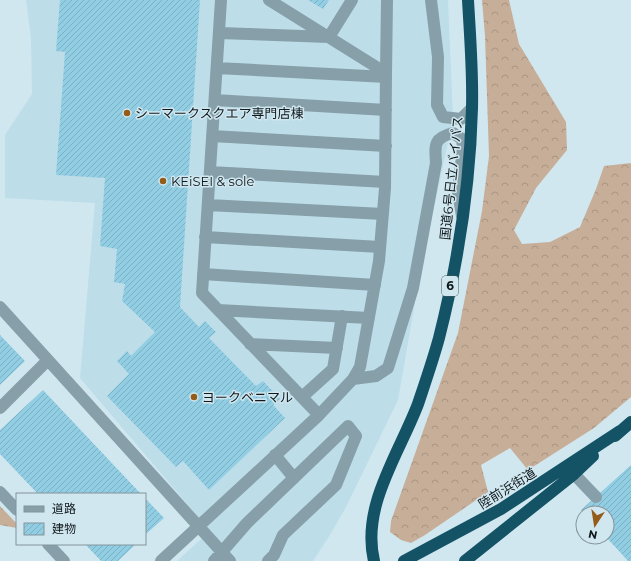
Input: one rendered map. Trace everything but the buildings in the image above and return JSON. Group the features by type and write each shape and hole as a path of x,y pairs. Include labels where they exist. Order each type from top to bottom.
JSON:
{"highway":[{"name":"国道6号日立バイパス","path":"374,561 371,530 376,505 383,484 418,404 438,339 463,223 472,108 468,0"},
{"name":"陸前浜街道","path":"466,561 574,474 631,422"},
{"name":"陸前浜街道","path":"404,561 502,509 620,431"}],"lane":[{"path":"221,0 202,294 319,415"},
{"path":"269,0 329,37 386,75"},
{"path":"329,37 352,0"},
{"path":"161,561 319,415 353,379 360,367 375,285 383,214 386,146 387,0"},
{"path":"431,0 438,58 437,105 443,117 461,119 472,108"},
{"path":"219,33 329,37"},
{"path":"217,68 386,75"},
{"path":"215,100 386,110"},
{"path":"353,379 376,376 388,368 413,288 436,163 435,147 438,140 444,135 453,133 462,139 463,147 458,192 463,223"},
{"path":"212,136 386,146"},
{"path":"210,172 385,182"},
{"path":"208,205 383,214"},
{"path":"206,237 380,247"},
{"path":"203,274 375,285"},
{"path":"0,307 199,526 222,558 247,523 348,426 356,436 336,485 283,535 274,555 268,561"},
{"path":"218,310 369,318"},
{"path":"302,397 332,368 342,316"},
{"path":"250,344 337,348"},
{"path":"0,408 48,360"},
{"path":"275,455 294,478"},
{"path":"574,474 596,497"},
{"path":"0,492 16,509"},
{"path":"49,545 64,561"}],"shaded area":[{"path":"26,0 448,0 453,119 421,268 398,400 346,507 313,561 177,561 210,531 80,378 95,203 5,198 5,135 32,94 31,38"}],"green space":[{"path":"482,0 509,0 519,44 566,122 567,150 536,188 514,230 522,244 550,242 580,227 604,166 631,163 631,397 594,428 528,470 510,448 481,465 488,492 411,543 401,540 390,532 391,521 458,333 482,211 489,156 485,36"},
{"path":"0,506 16,523 16,528 0,525"}],"place":[{"name":"シーマークスクエア専門店棟","path":"127,113"},
{"name":"KEiSEI & sole","path":"163,181"},
{"name":"ヨークベニマル","path":"194,397"}]}
